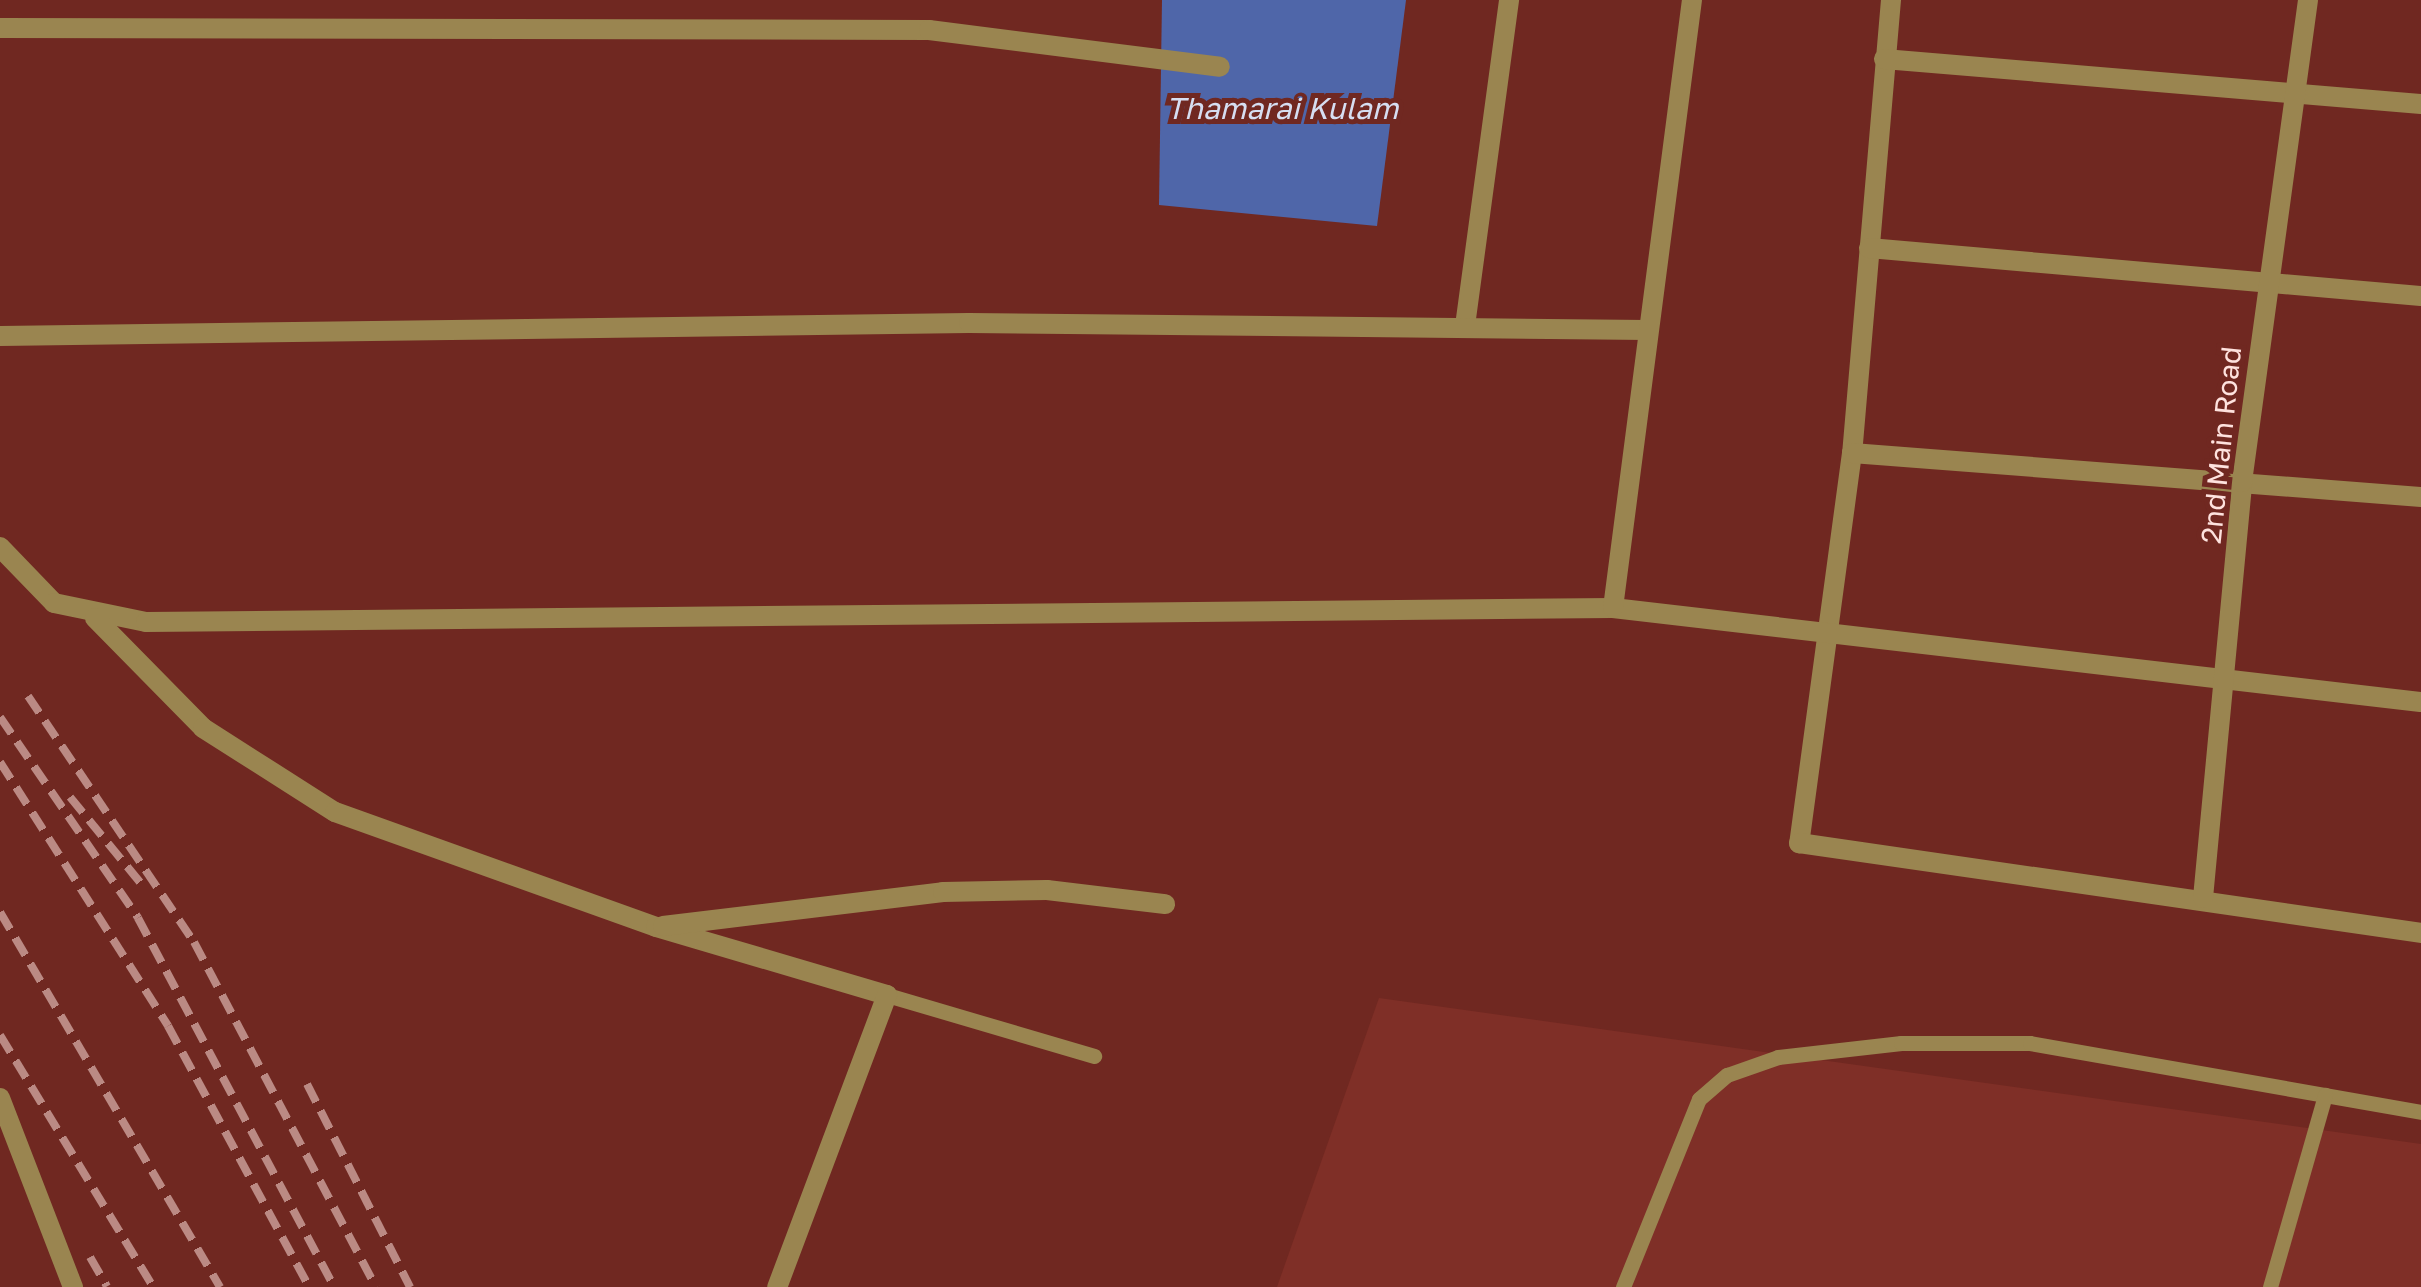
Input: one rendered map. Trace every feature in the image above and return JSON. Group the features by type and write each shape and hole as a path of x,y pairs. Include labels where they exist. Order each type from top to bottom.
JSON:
{"street":[{"path":"1466,326 1509,0"},
{"path":"1613,608 1692,0"},
{"path":"1891,0 1852,453 1799,843 2202,898 2421,933"},
{"name":"2nd Main Road","path":"2202,898 2230,681 2242,482 2266,285 2298,97 2308,0"},
{"path":"0,28 929,30 1220,67"},
{"path":"1884,59 2298,97 2421,104"},
{"path":"1870,248 2421,296"},
{"path":"0,336 1466,326 1647,330"},
{"path":"1852,453 2421,497"},
{"path":"0,547 54,603 95,618 1613,608 2421,702"},
{"path":"95,618 203,728 334,812 656,927 887,995 778,1287"},
{"path":"656,927 942,892 1047,890 1166,904"},
{"path":"0,1098 73,1287"}],"lane":[{"path":"887,995 1094,1056"},
{"path":"1624,1287 1690,1114 1709,1088 1752,1063 1902,1043 2030,1043 2421,1112"},
{"path":"2270,1287 2325,1096"}],"shaded area":[{"path":"1379,998 2421,1144 2421,1287 1277,1287"}],"water":[{"name":"Thamarai Kulam","path":"1162,0 1406,0 1377,226 1159,205"}],"railway":[{"path":"28,696 194,942 376,1287"},
{"path":"0,717 138,918 334,1287"},
{"path":"0,762 168,1026 309,1287"},
{"path":"70,797 143,886"},
{"path":"0,912 220,1287"},
{"path":"0,1035 153,1287"},
{"path":"307,1084 410,1287"},
{"path":"90,1257 107,1287"}]}
